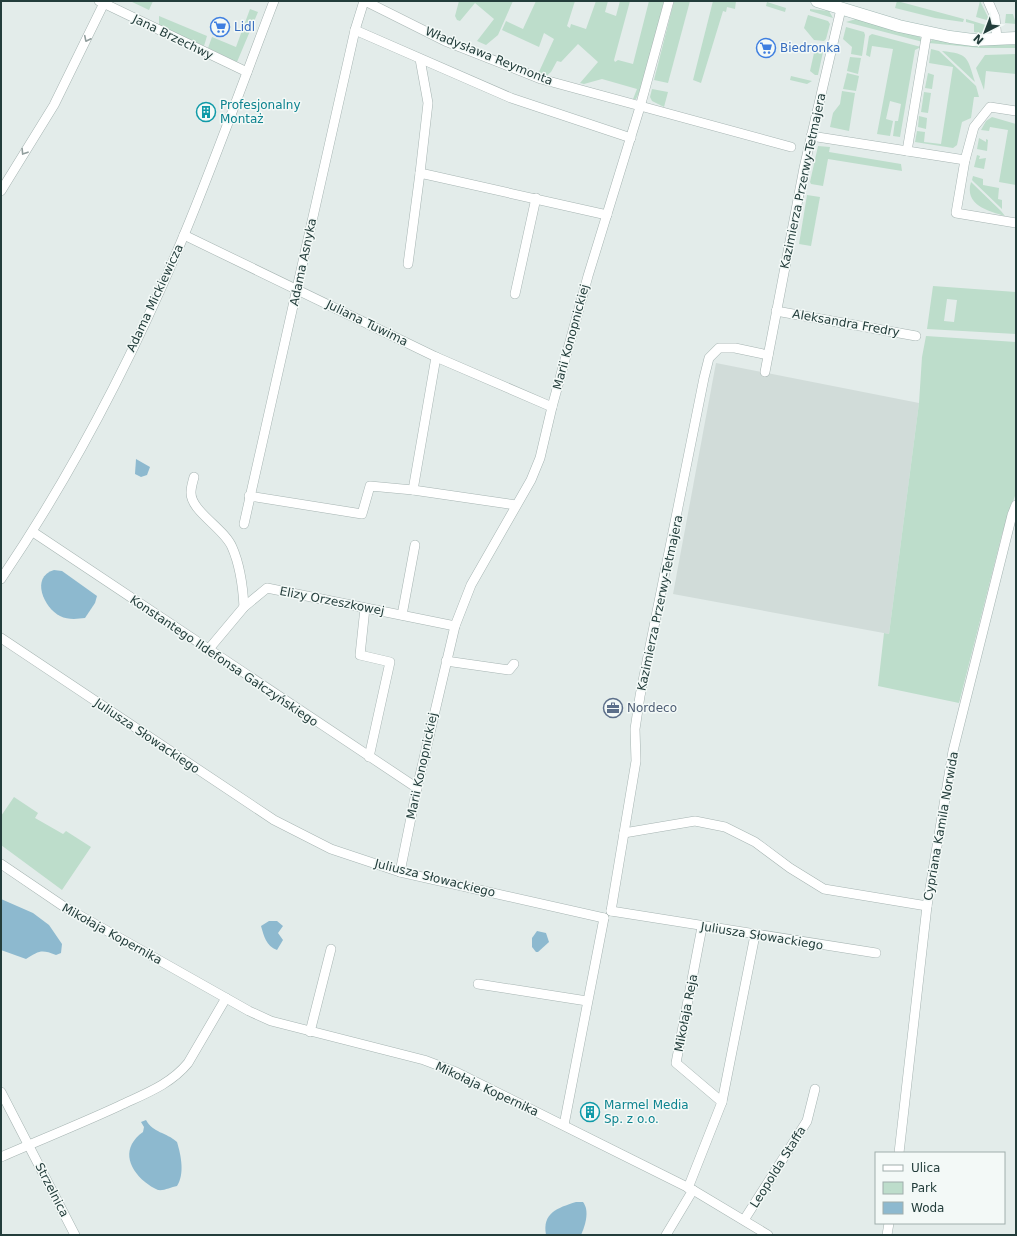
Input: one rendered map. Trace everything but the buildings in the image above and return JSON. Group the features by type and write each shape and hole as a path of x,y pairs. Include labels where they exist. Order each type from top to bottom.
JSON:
{"street":[{"name":"Adama Mickiewicza","path":"1,579 33,532 76,457 111,391 184,236 274,1"},
{"name":"Adama Asnyka","path":"244,524 249,496 298,290 355,30 365,1"},
{"name":"Władysława Reymonta","path":"365,1 445,41 540,79 791,147"},
{"name":"Marii Konopnickiej","path":"400,872 417,788 455,626 471,585 531,480 540,458 552,407 607,215 640,107 668,1"},
{"path":"817,1 899,26 927,32 972,40 1016,38"},
{"path":"988,1 995,17 997,39"},
{"name":"Jana Brzechwy","path":"103,2 247,72"},
{"path":"1,192 54,105 103,2"},
{"name":"Kazimierza Przerwy-Tetmajera","path":"765,372 811,136 841,9"},
{"path":"355,30 511,98 631,138"},
{"path":"907,151 927,32"},
{"path":"408,264 428,103 420,59"},
{"path":"1016,111 990,107 974,127 965,160 956,213 1016,223"},
{"path":"811,136 965,160"},
{"path":"420,173 607,215"},
{"path":"515,294 536,198"},
{"name":"Juliana Tuwima","path":"184,236 436,356 552,407"},
{"name":"Aleksandra Fredry","path":"776,311 916,336"},
{"name":"Kazimierza Przerwy-Tetmajera","path":"611,912 636,761 635,729 640,696 709,358 719,348 735,348 768,355"},
{"path":"413,490 436,356"},
{"path":"194,476 190,493 200,512 224,533 232,547 243,590 244,607"},
{"path":"249,496 362,514 370,486 413,490 516,505"},
{"name":"Cypriana Kamila Norwida","path":"899,1152 927,906 953,751 1012,515 1016,505"},
{"name":"Konstantego Ildefonsa Gałczyńskiego","path":"33,532 417,788"},
{"path":"402,615 415,545"},
{"name":"Elizy Orzeszkowej","path":"208,650 244,607 267,588 455,626"},
{"path":"365,608 360,655 390,662 369,757"},
{"name":"Juliusza Słowackiego","path":"1,638 274,820 331,849 400,872 604,918"},
{"path":"446,661 510,670 514,664"},
{"path":"624,833 696,821 725,827 755,842 790,868 824,889 927,906"},
{"name":"Mikołaja Kopernika","path":"1,864 64,906 249,1011 271,1021 424,1060 456,1072 690,1189 768,1235"},
{"path":"564,1125 604,918 611,912"},
{"name":"Juliusza Słowackiego","path":"611,912 876,953"},
{"name":"Mikołaja Reja","path":"702,927 676,1063 722,1102"},
{"path":"666,1235 690,1189 722,1102 754,935"},
{"path":"310,1032 331,949"},
{"path":"478,984 587,1001"},
{"path":"1,1157 94,1117 169,1082 188,1063 226,998"},
{"name":"Leopolda Staffa","path":"744,1220 806,1121 816,1089"},
{"name":"Strzelnica","path":"1,1092 75,1235"},
{"path":"887,1235 889,1224"}],"shaded area":[{"path":"716,363 919,403 889,634 673,594"}],"green space":[{"path":"130,1 153,1 149,10"},
{"path":"459,1 513,1 498,35 486,45 477,41 494,19 475,3 460,21 457,20 455,16"},
{"path":"536,1 575,1 567,26 570,28 571,24 586,29 596,1 608,1 605,12 616,16 620,1 630,1 614,60 615,62 618,60 633,64 649,1 664,1 643,84 636,99 633,99 637,89 602,79 584,84 580,83 598,62 578,44 561,62 557,61 551,72 544,78 538,74 554,39 544,33 539,47 502,30 506,21 523,29"},
{"path":"674,1 690,1 668,83 654,80"},
{"path":"713,1 736,1 735,9 727,7 726,12 723,11 701,83 693,80"},
{"path":"897,1 964,19 963,22 935,18 895,8"},
{"path":"980,1 990,21 976,17"},
{"path":"767,2 786,8 785,12 766,6"},
{"path":"250,9 258,12 237,62 208,48 212,37 236,47"},
{"path":"810,9 829,11 833,18 810,11"},
{"path":"1006,14 1013,14 1016,24 1005,23"},
{"path":"808,15 828,21 830,24 826,39 824,41 814,40 804,28"},
{"path":"159,16 207,36 204,46 159,25"},
{"path":"856,19 920,37 923,42 846,22"},
{"path":"966,19 992,27 991,30 985,34 974,32 974,24 966,22"},
{"path":"846,27 864,32 865,35 862,56 851,54 852,47 843,39"},
{"path":"872,34 921,47 915,50 900,137 893,136 895,121 898,121 901,104 890,101 886,119 893,121 890,136 877,134 893,49 872,46 870,57 866,55 869,36"},
{"path":"932,40 973,44 1016,45 1016,48 981,48 929,43"},
{"path":"931,49 939,51 976,86 979,97 974,97 971,118 962,122 957,145 953,148 915,142 917,131 925,132 924,142 941,144 953,67 929,63"},
{"path":"817,51 823,52 818,75 815,75 810,71 814,53"},
{"path":"942,51 951,52 966,58 975,82"},
{"path":"1016,54 1016,74 986,71 984,90 976,68 985,55"},
{"path":"850,57 861,58 858,74 847,71"},
{"path":"847,73 859,76 856,91 843,89"},
{"path":"928,73 934,75 932,89 925,88"},
{"path":"791,76 812,81 807,84 790,80"},
{"path":"652,89 668,92 664,107 652,101 650,97"},
{"path":"842,91 855,93 849,131 830,127 833,113 840,104"},
{"path":"924,92 931,93 928,113 921,112"},
{"path":"919,116 927,118 926,129 918,127"},
{"path":"992,117 1016,124 1016,185 999,182 1008,130 990,127 989,131 981,130 986,121"},
{"path":"979,138 986,142 986,139 988,140 987,151 977,149"},
{"path":"818,146 830,147 829,152 901,164 902,171 828,159 823,186 811,184 810,182"},
{"path":"977,155 980,156 979,159 986,158 984,169 974,167"},
{"path":"973,176 983,179 983,185 999,188 998,199 1002,200 1002,209 972,180"},
{"path":"971,182 1005,216 985,209 974,202 970,190"},
{"path":"807,195 820,197 811,246 799,244"},
{"path":"933,286 1016,292 1016,334 927,329","holes":["947,299 957,300 954,322 944,321"]},
{"path":"926,336 1016,342 1016,493 1002,534 959,703 878,686 884,633 889,634 919,403 922,357"},
{"path":"14,797 38,813 35,818 63,834 66,831 91,847 62,890 1,845 1,816"}],"water":[{"path":"136,459 150,467 147,475 141,477 135,474"},
{"path":"54,570 62,571 97,596 95,603 85,618 72,619 60,616 54,612 45,600 41,586 43,579 47,574"},
{"path":"1,899 33,913 49,925 62,944 61,953 56,955 47,952 40,952 26,959 1,950"},
{"path":"269,921 277,921 283,926 278,933 283,940 277,950 270,946 264,937 261,926"},
{"path":"537,931 546,933 549,942 538,952 536,952 532,947 532,938"},
{"path":"146,1120 152,1128 177,1142 182,1170 177,1186 158,1190 145,1182 134,1170 131,1164 129,1157 132,1144 143,1132 144,1127 141,1122"},
{"path":"576,1202 583,1202 586,1210 585,1223 581,1235 546,1235 546,1221 552,1212"}],"place":[{"name":"Lidl","path":"220,27"},
{"name":"Biedronka","path":"766,48"},
{"name":"Profesjonalny Montaż","path":"206,112"},
{"name":"Nordeco","path":"613,708"},
{"name":"Marmel Media Sp. z o.o.","path":"590,1112"}]}
